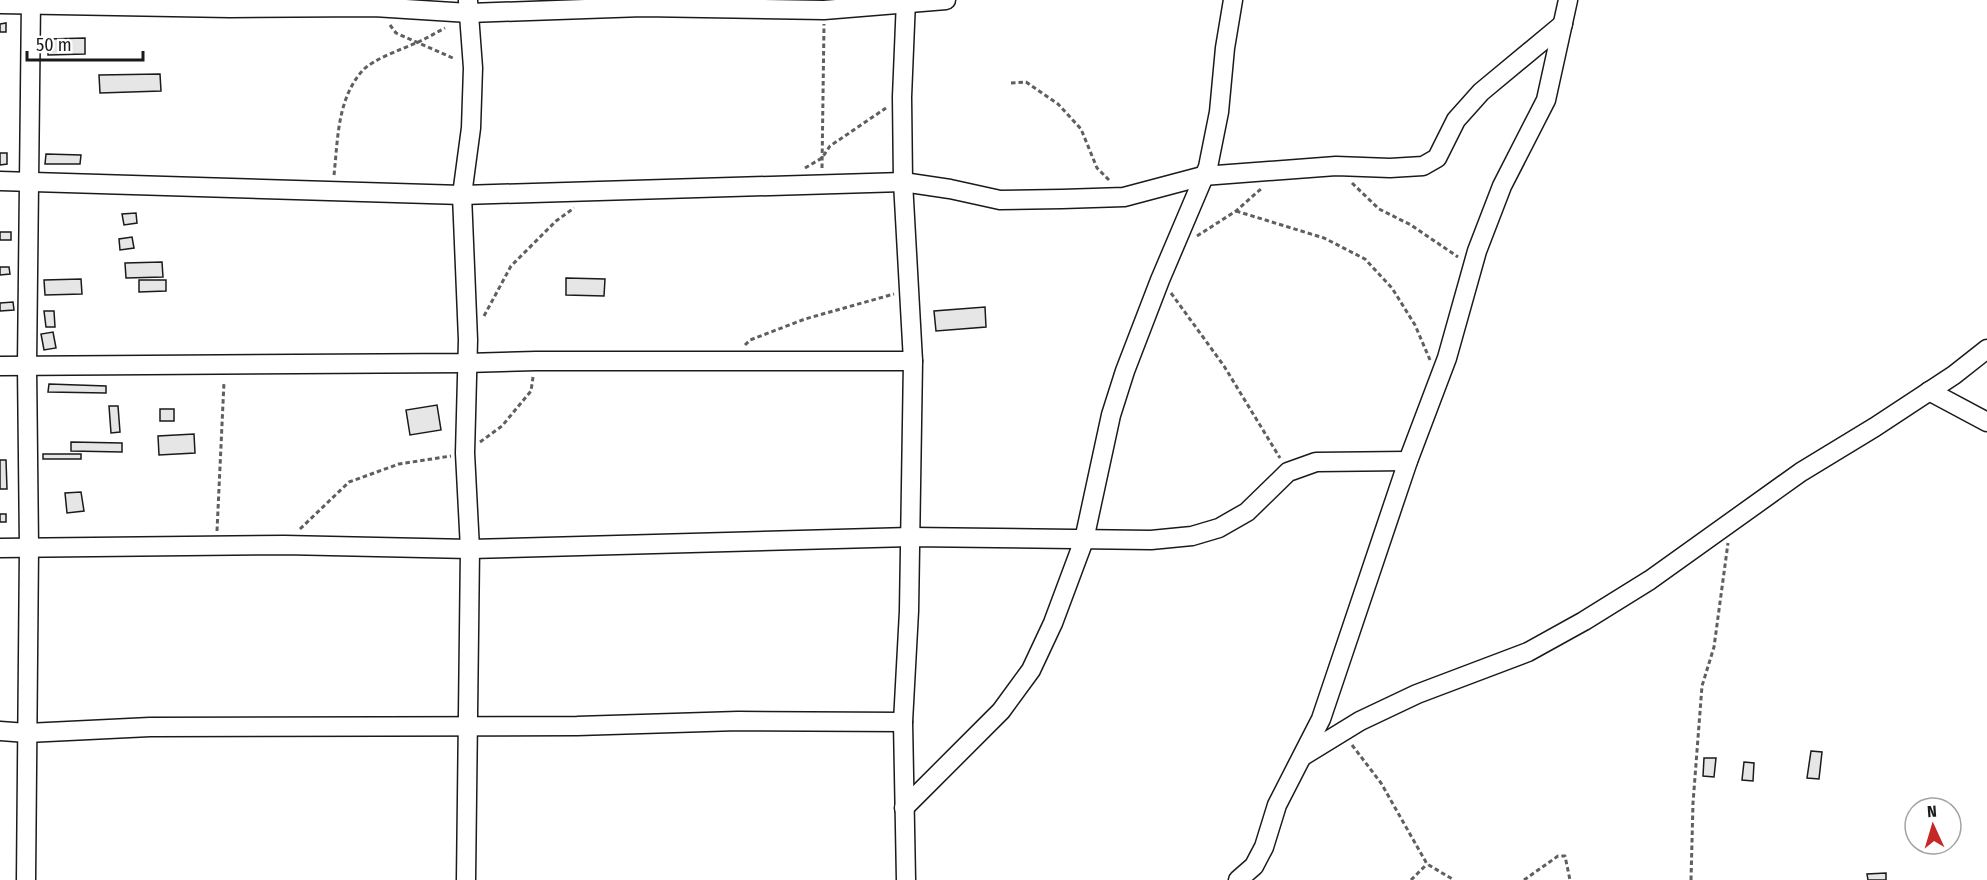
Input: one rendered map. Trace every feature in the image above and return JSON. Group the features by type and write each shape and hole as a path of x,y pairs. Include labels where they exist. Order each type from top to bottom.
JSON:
{"street":[{"path":"0,4 218,8 469,6 824,10 906,1 946,0"},
{"path":"904,808 1001,711 1031,670 1053,623 1084,540 1111,416 1125,371 1160,280 1208,167 1219,112 1225,48 1233,0"},
{"path":"1238,880 1254,866 1264,847 1277,805 1321,719 1408,461 1447,358 1473,267 1502,186 1546,100 1568,0"},
{"path":"906,1 902,97 903,182 913,361 909,611 903,722 906,880"},
{"path":"26,880 29,547 27,366 31,3"},
{"path":"466,880 470,549 465,453 468,340 462,195 471,128 473,68 469,6"},
{"path":"0,181 462,195 903,182 1000,200 1124,197 1203,176 1336,166 1423,166 1437,158 1456,120 1481,92 1563,24"},
{"path":"1301,757 1345,730 1417,694 1528,652 1584,621 1650,580 1801,471 1875,427 1987,349"},
{"path":"0,366 536,361 913,361"},
{"path":"1929,391 1987,422"},
{"path":"0,548 284,545 470,549 910,537 1151,540 1192,536 1219,528 1247,512 1288,472 1316,462 1408,461"},
{"path":"0,731 27,733 150,727 468,727 738,720 903,722"}],"path":[{"path":"332,191 341,113 347,96 364,69 418,42 469,6"},
{"path":"374,7 396,33 473,68"},
{"path":"822,185 824,10"},
{"path":"1011,83 1026,82 1058,104 1081,129 1097,168 1124,197"},
{"path":"803,169 822,158 830,146 902,97"},
{"path":"1336,166 1379,209 1411,225 1473,267"},
{"path":"1172,251 1236,211 1284,170"},
{"path":"468,340 490,306 511,266 556,221 598,192"},
{"path":"1236,211 1324,238 1365,259 1392,288 1415,325 1438,381"},
{"path":"1160,280 1224,366 1288,472"},
{"path":"726,360 750,340 805,319 910,289"},
{"path":"284,545 349,482 399,464 465,453 502,426 531,391 536,361"},
{"path":"216,545 225,365"},
{"path":"1691,880 1693,803 1702,686 1714,647 1731,523"},
{"path":"1345,730 1353,747 1381,783 1427,864 1454,880"},
{"path":"1524,880 1558,856 1565,856 1570,880"},
{"path":"1411,880 1427,864"}],"building":[{"path":"6,23 6,32 0,32 0,24"},
{"path":"85,38 85,54 48,55 48,39"},
{"path":"160,74 161,91 100,93 99,75"},
{"path":"0,153 7,153 7,164 0,165"},
{"path":"46,154 81,155 80,164 45,164"},
{"path":"136,213 137,223 124,225 122,214"},
{"path":"0,232 11,232 11,240 0,240"},
{"path":"132,237 134,248 120,250 119,239"},
{"path":"162,262 163,277 126,278 125,263"},
{"path":"0,267 9,267 10,274 0,275"},
{"path":"566,278 605,279 604,296 566,295"},
{"path":"81,279 82,294 45,295 44,280"},
{"path":"139,280 166,280 166,291 139,292"},
{"path":"13,302 14,310 0,311 0,303"},
{"path":"985,307 986,327 936,331 934,311"},
{"path":"44,311 54,311 55,327 46,327"},
{"path":"53,332 56,348 44,350 41,334"},
{"path":"49,384 106,386 106,393 48,392"},
{"path":"437,405 441,430 410,435 406,410"},
{"path":"109,406 118,406 120,432 111,433"},
{"path":"160,409 174,409 174,421 160,421"},
{"path":"194,434 195,453 159,455 158,436"},
{"path":"71,442 122,443 122,452 71,451"},
{"path":"43,454 81,454 81,459 43,459"},
{"path":"0,460 6,460 7,489 0,489"},
{"path":"81,492 84,511 67,513 65,493"},
{"path":"0,514 6,514 6,522 0,522"},
{"path":"1811,751 1822,752 1819,779 1807,778"},
{"path":"1704,758 1716,758 1714,777 1703,776"},
{"path":"1744,762 1754,763 1753,781 1742,780"},
{"path":"1886,873 1886,880 1868,880 1867,874"}]}
